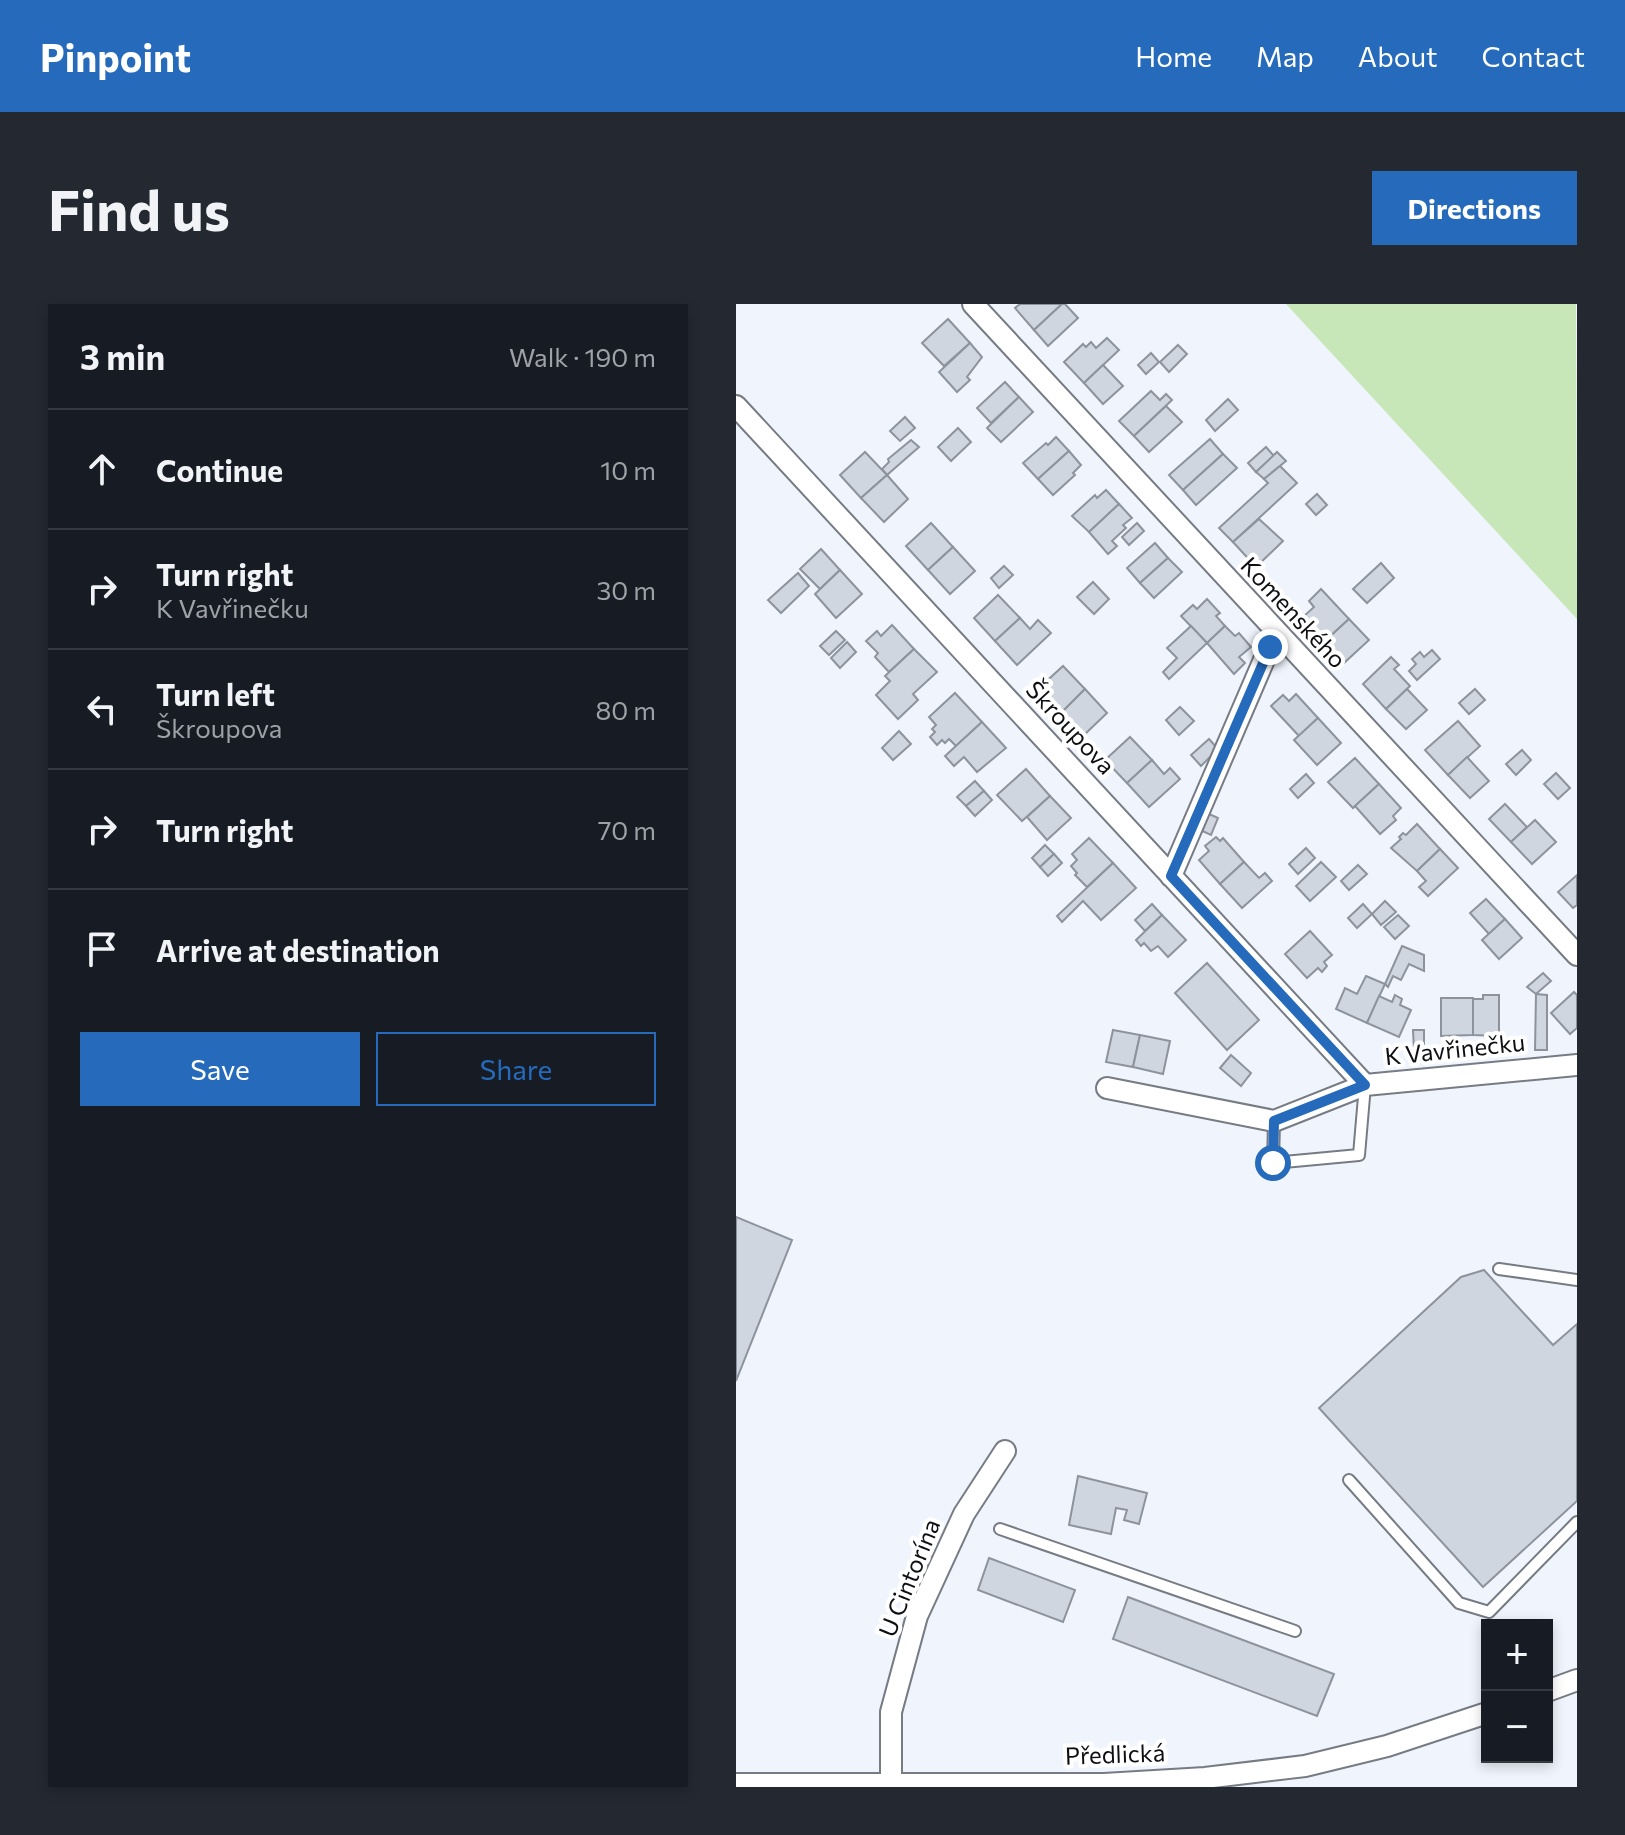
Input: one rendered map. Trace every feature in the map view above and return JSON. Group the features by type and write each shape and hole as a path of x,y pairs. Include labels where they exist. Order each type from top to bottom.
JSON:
{"street":[{"name":"Komenského","path":"973,304 1577,955"},
{"name":"Škroupova","path":"736,406 1365,1085"},
{"path":"1171,876 1276,632"},
{"name":"K Vavřinečku","path":"1274,1121 1365,1085 1577,1065"},
{"path":"1107,1088 1274,1121"},
{"name":"U Cintorína","path":"891,1784 891,1712 917,1616 964,1514 1005,1451"},
{"path":"1553,1689 1577,1680"},
{"name":"Předlická","path":"736,1784 1104,1784 1205,1778 1305,1766 1387,1746 1481,1715"}],"lane":[{"path":"1274,1121 1273,1163 1359,1155 1365,1085"},
{"path":"1499,1269 1577,1280"},
{"path":"1349,1480 1459,1603 1489,1612 1577,1522"},
{"path":"1000,1529 1295,1631"}],"green space":[{"path":"1286,304 1576,304 1577,619"}],"building":[{"path":"1020,304 1062,304 1034,330 1015,308"},
{"path":"1062,304 1078,318 1048,346 1034,330"},
{"path":"948,319 970,343 944,366 922,343"},
{"path":"1107,338 1119,350 1084,383 1064,362 1083,344 1086,347 1091,342 1096,348"},
{"path":"970,343 982,357 967,377 970,380 957,392 939,372"},
{"path":"1178,345 1187,354 1169,372 1160,362"},
{"path":"1151,353 1159,362 1146,374 1138,365"},
{"path":"1103,365 1123,386 1103,404 1084,383"},
{"path":"1005,382 1019,397 991,423 977,408"},
{"path":"1151,391 1160,400 1166,394 1172,400 1134,436 1119,421"},
{"path":"1019,397 1033,412 1001,442 987,428"},
{"path":"1228,399 1238,410 1215,431 1206,420"},
{"path":"1166,406 1182,422 1149,452 1134,436"},
{"path":"905,417 915,428 900,441 890,431"},
{"path":"958,428 971,442 951,461 938,447"},
{"path":"1056,437 1069,451 1038,479 1023,463"},
{"path":"1210,439 1223,454 1183,490 1169,475"},
{"path":"911,440 919,447 887,475 882,469 889,462 888,459"},
{"path":"1266,447 1274,456 1256,472 1248,463"},
{"path":"1069,451 1081,465 1073,473 1075,475 1053,495 1038,479"},
{"path":"865,452 887,475 861,498 840,475"},
{"path":"1277,452 1286,461 1264,479 1256,472"},
{"path":"1223,454 1237,468 1196,505 1183,490"},
{"path":"1280,466 1297,483 1233,542 1219,528 1268,483 1264,479"},
{"path":"887,475 908,499 884,522 861,498"},
{"path":"1106,490 1119,504 1089,532 1072,516 1095,495 1097,498"},
{"path":"1317,494 1327,505 1316,515 1306,504"},
{"path":"1119,504 1132,518 1112,541 1117,546 1108,554 1089,532"},
{"path":"1259,519 1283,541 1256,567 1233,542"},
{"path":"931,523 953,547 928,570 906,546"},
{"path":"1137,523 1144,531 1129,545 1122,537"},
{"path":"1155,543 1168,558 1140,583 1127,568"},
{"path":"953,547 975,571 950,594 928,570"},
{"path":"821,549 840,570 820,589 800,569"},
{"path":"1168,558 1182,572 1154,598 1140,583"},
{"path":"1381,563 1394,578 1367,603 1353,589"},
{"path":"1004,566 1013,575 999,588 991,578"},
{"path":"840,570 862,594 836,618 815,594"},
{"path":"798,573 809,586 781,613 768,600"},
{"path":"1093,582 1109,599 1094,614 1077,597"},
{"path":"1321,589 1349,619 1325,641 1303,617 1314,607 1309,601"},
{"path":"998,595 1020,618 995,641 974,618"},
{"path":"1207,599 1220,613 1216,616 1225,626 1207,643 1181,616 1193,605 1197,609"},
{"path":"1020,618 1030,629 1038,620 1051,633 1017,665 995,641"},
{"path":"1349,619 1369,640 1344,663 1325,641"},
{"path":"892,625 914,649 889,672 875,657 878,653 866,641 877,631 881,636"},
{"path":"1191,626 1207,643 1169,679 1163,672 1177,658 1167,648"},
{"path":"1225,626 1235,636 1239,633 1251,647 1239,657 1245,663 1234,674 1207,643"},
{"path":"836,631 845,640 829,655 820,646"},
{"path":"847,642 856,652 840,668 831,658"},
{"path":"914,649 937,672 913,694 918,700 898,719 876,695 890,681 885,676"},
{"path":"1432,650 1440,659 1417,680 1409,671 1416,664 1412,659 1420,652 1424,657"},
{"path":"1391,657 1399,665 1394,669 1410,686 1386,709 1363,684"},
{"path":"1063,666 1085,689 1061,713 1038,689"},
{"path":"1085,689 1107,713 1083,736 1061,713"},
{"path":"1407,689 1427,710 1406,729 1386,709"},
{"path":"1475,689 1485,700 1469,714 1459,703"},
{"path":"955,693 982,722 956,746 949,739 937,745 930,737 936,725 929,717"},
{"path":"1296,694 1318,718 1299,736 1271,706 1283,695 1289,701"},
{"path":"1180,707 1194,721 1179,735 1166,720"},
{"path":"1318,718 1341,743 1317,765 1294,740"},
{"path":"1458,721 1480,746 1448,775 1425,750"},
{"path":"982,722 1006,748 977,772 964,757 954,766 945,756"},
{"path":"899,731 911,744 893,760 882,748"},
{"path":"1130,737 1152,760 1127,783 1105,760"},
{"path":"1209,739 1218,749 1201,766 1191,755"},
{"path":"1522,750 1531,760 1516,775 1506,764"},
{"path":"1467,757 1489,781 1470,798 1448,775"},
{"path":"1355,758 1379,784 1353,808 1328,782"},
{"path":"1152,760 1164,774 1170,768 1180,779 1149,807 1127,783"},
{"path":"1026,769 1050,796 1022,821 997,795"},
{"path":"1556,773 1570,788 1558,799 1544,784"},
{"path":"1306,774 1314,783 1298,798 1290,789"},
{"path":"975,781 984,791 966,806 957,797"},
{"path":"1379,784 1401,808 1393,816 1396,820 1380,834 1355,806"},
{"path":"984,791 992,800 975,816 966,806"},
{"path":"1050,796 1071,818 1047,840 1027,817"},
{"path":"1505,804 1527,827 1511,842 1489,819"},
{"path":"1207,813 1218,818 1211,835 1200,830"},
{"path":"1535,820 1556,842 1532,864 1511,842"},
{"path":"1417,824 1440,849 1417,871 1391,848 1403,833 1406,835"},
{"path":"1216,837 1220,841 1223,838 1244,862 1220,884 1199,860 1209,851 1205,846"},
{"path":"1089,838 1113,863 1087,887 1071,866 1077,860 1072,854"},
{"path":"1045,845 1054,854 1040,867 1032,858"},
{"path":"1306,848 1315,858 1298,874 1289,864"},
{"path":"1440,849 1458,868 1428,896 1419,887 1426,881 1417,871"},
{"path":"1054,854 1062,863 1048,876 1040,867"},
{"path":"1244,862 1259,878 1265,873 1272,881 1242,908 1220,884"},
{"path":"1321,862 1336,877 1310,901 1296,886"},
{"path":"1113,863 1136,888 1101,920 1083,901 1062,922 1057,916"},
{"path":"1358,865 1367,874 1349,890 1341,881"},
{"path":"1577,875 1577,905 1573,908 1558,892"},
{"path":"1486,899 1505,919 1489,934 1470,913"},
{"path":"1385,901 1396,912 1381,925 1372,914"},
{"path":"1152,904 1162,915 1145,931 1135,920"},
{"path":"1363,904 1372,914 1357,928 1348,918"},
{"path":"1162,915 1186,940 1168,957 1158,946 1151,951 1136,940"},
{"path":"1398,915 1409,926 1395,939 1384,927"},
{"path":"1505,919 1522,938 1499,959 1482,940"},
{"path":"1310,931 1332,955 1324,962 1327,966 1322,972 1318,968 1307,978 1285,954"},
{"path":"1402,946 1424,955 1424,971 1409,964 1401,980 1393,976 1388,987 1385,984"},
{"path":"1207,963 1259,1020 1227,1050 1175,993"},
{"path":"1543,973 1551,981 1536,994 1527,987"},
{"path":"1366,976 1385,984 1367,1023 1336,1009 1345,988 1357,994"},
{"path":"1574,992 1577,995 1577,1028 1570,1034 1551,1013"},
{"path":"1536,994 1547,995 1547,1050 1535,1050"},
{"path":"1395,995 1402,999 1400,1005 1411,1010 1399,1037 1367,1023 1379,996 1392,1002"},
{"path":"1483,995 1499,995 1499,1036 1473,1035 1473,999 1483,999"},
{"path":"1441,998 1473,998 1473,1035 1441,1036"},
{"path":"1113,1030 1140,1035 1133,1067 1106,1062"},
{"path":"1413,1030 1424,1030 1424,1050 1414,1050"},
{"path":"1140,1035 1170,1041 1163,1074 1133,1067"},
{"path":"1231,1055 1251,1073 1241,1086 1220,1068"},
{"path":"736,1217 792,1240 736,1381"},
{"path":"1484,1270 1553,1345 1577,1324 1577,1501 1483,1587 1319,1408 1461,1277"},
{"path":"1078,1476 1147,1493 1139,1524 1124,1520 1127,1510 1116,1508 1111,1534 1069,1525"},
{"path":"989,1558 1075,1590 1063,1622 978,1590"},
{"path":"1128,1597 1334,1674 1317,1716 1113,1639"}],"route":[{"path":"1270,647 1171,876 1365,1085 1274,1121 1273,1163"}]}
